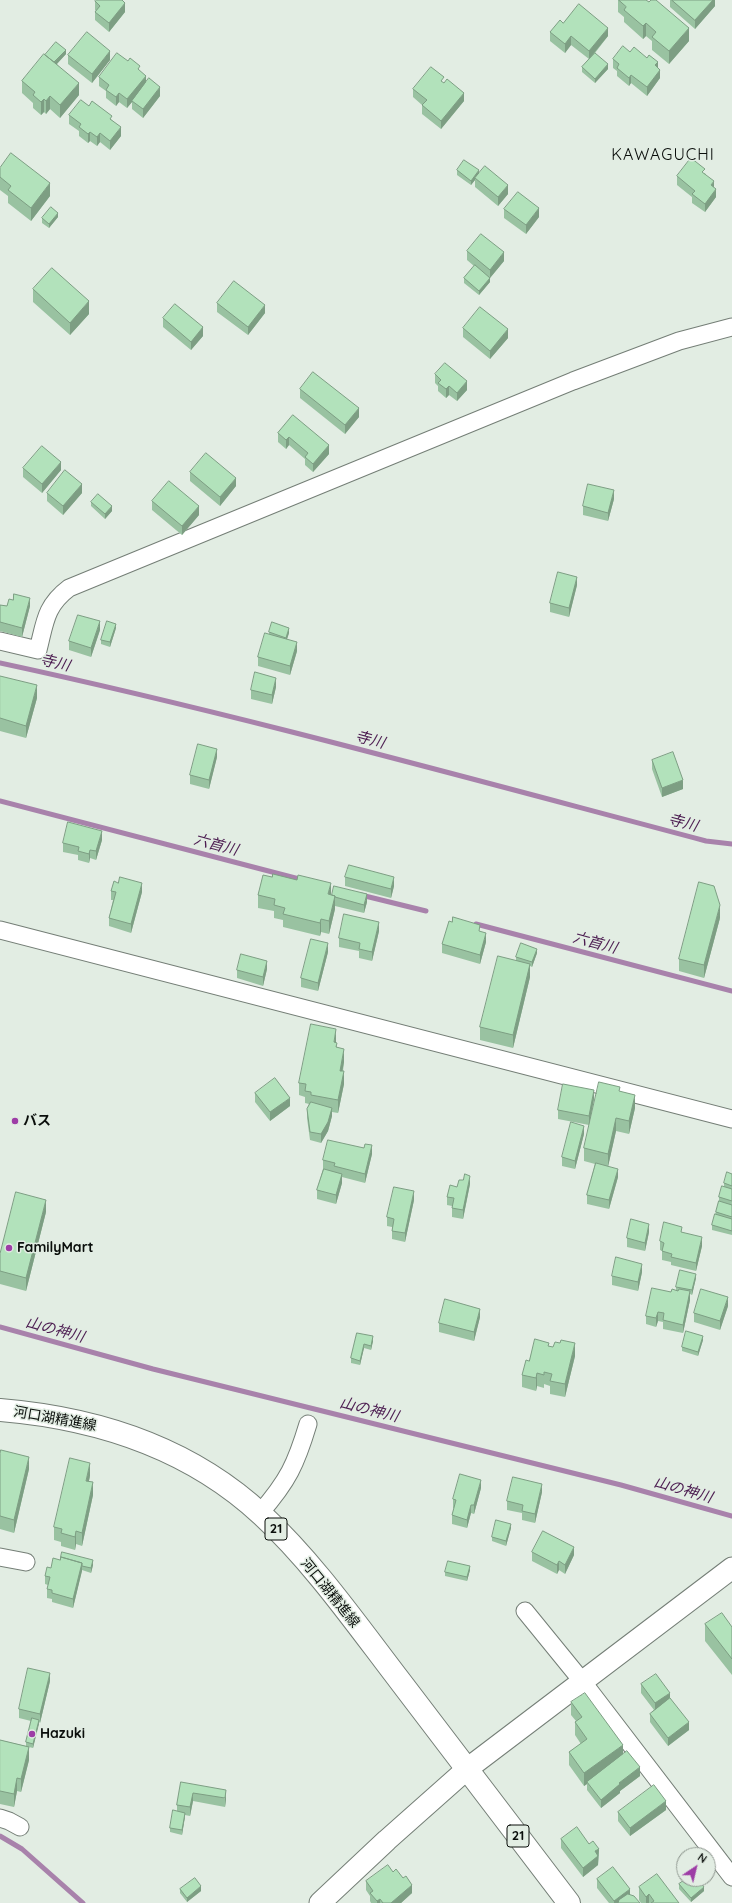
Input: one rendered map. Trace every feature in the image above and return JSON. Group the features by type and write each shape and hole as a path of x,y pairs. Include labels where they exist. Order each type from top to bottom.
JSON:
{"main road":[{"name":"河口湖精進線","path":"0,1410 61,1418 103,1427 135,1437 179,1458 209,1475 260,1513 301,1556 354,1622 569,1903"}],"street":[{"path":"0,641 38,650 49,608 61,593 69,588 573,381 679,340 732,327"},
{"path":"0,930 732,1118"},
{"path":"260,1513 285,1483 293,1468 308,1424"},
{"path":"0,1557 26,1562"},
{"path":"320,1903 387,1840 467,1769 732,1568"},
{"path":"525,1611 582,1681 732,1876"},
{"path":"0,1818 20,1827"}],"building":[{"path":"122,0 125,3 109,23 95,12 100,6 95,1"},
{"path":"619,0 646,0 649,2 651,0 656,0 689,28 669,51 652,37 656,32 646,23 643,26 624,10 626,7"},
{"path":"672,0 713,0 695,20"},
{"path":"579,4 608,28 589,51 571,36 565,44 550,32 560,20 563,23"},
{"path":"87,32 110,51 92,74 68,55"},
{"path":"56,42 66,50 54,62 45,55"},
{"path":"623,46 630,52 634,47 647,58 649,55 658,62 655,65 660,70 647,87 631,75 629,78 617,68 619,64 613,59"},
{"path":"117,53 128,61 130,58 140,66 138,69 146,76 127,99 119,93 116,97 106,90 109,85 99,77"},
{"path":"595,53 608,64 595,79 582,67"},
{"path":"44,54 79,83 60,105 50,96 46,101 44,99 41,102 33,95 35,92 22,81"},
{"path":"431,67 444,77 441,81 444,83 447,79 464,93 441,121 422,105 427,100 413,89"},
{"path":"149,78 160,87 143,109 132,101"},
{"path":"81,100 89,106 92,101 112,116 110,119 121,127 110,141 100,133 97,137 90,132 88,134 79,127 81,124 69,115"},
{"path":"11,153 50,183 31,208 8,190 11,186 0,177 0,168"},
{"path":"691,158 705,169 702,172 714,181 711,185 716,189 705,204 692,194 695,191 677,176"},
{"path":"464,160 479,170 471,181 457,170"},
{"path":"485,166 508,185 498,197 475,178"},
{"path":"518,192 539,208 526,225 504,209"},
{"path":"51,207 58,213 49,224 42,218"},
{"path":"481,234 504,252 490,270 467,251"},
{"path":"475,265 490,278 479,291 464,278"},
{"path":"52,268 89,301 70,323 33,289"},
{"path":"234,281 265,305 248,327 217,303"},
{"path":"175,304 203,327 191,342 163,318"},
{"path":"480,307 508,329 490,351 463,328"},
{"path":"445,363 467,381 457,393 449,386 446,389 438,383 441,380 435,374"},
{"path":"313,372 359,408 345,425 300,389"},
{"path":"293,415 329,445 313,464 305,457 308,453 289,437 286,440 278,433"},
{"path":"42,446 61,462 42,484 23,468"},
{"path":"206,453 236,478 220,497 190,472"},
{"path":"65,470 82,484 63,506 47,493"},
{"path":"169,481 199,506 182,526 152,501"},
{"path":"588,484 614,490 608,513 583,506"},
{"path":"98,494 112,506 105,514 91,502"},
{"path":"558,572 577,577 569,608 550,603"},
{"path":"14,594 30,598 22,628 0,622 0,605 7,606 9,599 13,600"},
{"path":"78,615 100,621 91,648 69,641"},
{"path":"107,621 116,624 110,642 101,640"},
{"path":"272,622 289,628 286,638 269,632"},
{"path":"265,633 297,642 290,666 258,657"},
{"path":"255,672 276,678 272,695 251,690"},
{"path":"0,676 37,685 26,726 0,718"},
{"path":"198,744 217,749 209,780 190,775"},
{"path":"673,752 683,780 662,788 652,760"},
{"path":"68,822 102,831 96,851 90,850 89,854 78,851 79,847 63,843"},
{"path":"349,865 394,877 391,889 345,877"},
{"path":"273,874 297,880 298,875 331,883 328,894 335,896 329,921 321,919 320,923 283,914 285,908 274,905 275,899 258,895 263,875 272,877"},
{"path":"120,877 142,883 131,924 109,918 116,892 111,891 114,881 118,883"},
{"path":"699,882 714,886 720,905 704,965 679,959"},
{"path":"334,886 367,894 364,905 335,897 332,895"},
{"path":"344,914 379,922 372,952 359,949 360,943 339,938"},
{"path":"453,917 480,925 479,931 486,933 480,955 442,944 449,921 452,922"},
{"path":"311,939 328,943 318,983 301,978"},
{"path":"521,943 537,949 532,962 516,957"},
{"path":"241,954 267,961 263,977 237,970"},
{"path":"498,956 530,964 513,1035 480,1027"},
{"path":"311,1024 336,1029 334,1042 337,1043 336,1047 344,1049 340,1071 344,1071 338,1100 311,1095 311,1092 305,1091 306,1084 299,1083"},
{"path":"275,1078 290,1098 270,1112 255,1093"},
{"path":"599,1082 620,1087 619,1091 635,1095 629,1121 616,1118 608,1154 584,1148"},
{"path":"563,1084 594,1090 589,1116 558,1110"},
{"path":"311,1102 332,1108 328,1122 321,1134 310,1132 307,1109"},
{"path":"571,1122 584,1126 575,1161 562,1157"},
{"path":"328,1140 364,1148 365,1144 372,1145 365,1174 334,1166 335,1163 323,1160"},
{"path":"596,1163 618,1169 609,1200 587,1195"},
{"path":"324,1169 342,1174 336,1195 317,1190"},
{"path":"727,1172 732,1174 732,1186 724,1183"},
{"path":"465,1174 470,1176 463,1210 452,1208 454,1198 447,1197 450,1185 457,1187 459,1180 463,1180"},
{"path":"722,1186 732,1189 732,1201 719,1197"},
{"path":"394,1187 414,1191 405,1233 392,1231 394,1219 387,1217"},
{"path":"16,1192 46,1200 26,1278 0,1271 0,1254"},
{"path":"719,1201 732,1205 732,1217 716,1212"},
{"path":"715,1214 732,1219 732,1231 712,1225"},
{"path":"631,1219 649,1224 645,1243 627,1238"},
{"path":"664,1222 682,1227 681,1232 702,1237 696,1263 671,1257 672,1254 662,1251 664,1243 660,1241"},
{"path":"616,1257 642,1264 638,1282 612,1276"},
{"path":"680,1270 696,1274 692,1290 676,1287"},
{"path":"652,1288 671,1292 672,1289 678,1291 679,1289 690,1291 683,1325 663,1320 664,1313 658,1312 656,1318 646,1316"},
{"path":"701,1289 728,1297 720,1321 694,1313"},
{"path":"445,1299 480,1309 474,1332 439,1323"},
{"path":"686,1331 703,1336 698,1352 682,1347"},
{"path":"357,1333 373,1336 371,1346 364,1344 360,1361 351,1358"},
{"path":"535,1339 549,1343 548,1346 553,1347 555,1342 560,1343 561,1340 575,1343 565,1384 550,1381 552,1374 544,1372 544,1375 537,1373 536,1378 522,1375 526,1360 529,1361"},
{"path":"1,1450 29,1457 14,1520 0,1516"},
{"path":"70,1458 90,1463 86,1481 93,1482 82,1533 76,1531 75,1537 61,1533 62,1529 54,1527"},
{"path":"460,1474 481,1480 474,1505 471,1505 467,1520 452,1515 456,1500 453,1499"},
{"path":"513,1477 542,1484 535,1514 522,1511 523,1505 507,1501"},
{"path":"496,1520 511,1524 506,1541 492,1537"},
{"path":"543,1531 574,1547 565,1565 559,1561 557,1565 532,1552"},
{"path":"62,1552 93,1560 91,1568 82,1566 82,1563 61,1557"},
{"path":"61,1557 82,1563 73,1599 52,1593 52,1590 47,1589 50,1577 45,1576 47,1567 51,1568 53,1558 60,1560"},
{"path":"448,1561 470,1566 467,1577 445,1572"},
{"path":"722,1613 732,1627 732,1659 705,1624"},
{"path":"28,1668 50,1673 40,1714 19,1709"},
{"path":"656,1674 670,1693 655,1703 641,1684"},
{"path":"585,1693 623,1745 584,1773 569,1752 587,1739 575,1722 582,1717 571,1702"},
{"path":"670,1698 689,1722 668,1738 650,1714"},
{"path":"32,1718 39,1720 33,1744 26,1742"},
{"path":"0,1740 29,1747 21,1779 17,1778 14,1794 0,1791"},
{"path":"627,1751 640,1767 619,1783 620,1784 601,1800 587,1782"},
{"path":"181,1782 226,1790 225,1798 193,1793 190,1807 177,1805"},
{"path":"654,1785 666,1801 630,1828 618,1812"},
{"path":"173,1810 185,1813 182,1830 170,1828"},
{"path":"577,1827 589,1844 593,1841 599,1849 595,1851 598,1856 583,1868 561,1839"},
{"path":"388,1865 393,1872 396,1869 403,1878 406,1876 412,1885 391,1903 383,1903 380,1899 377,1901 370,1893 373,1891 366,1881"},
{"path":"613,1867 630,1889 614,1901 597,1879"},
{"path":"657,1874 679,1903 651,1903 654,1901 649,1894 646,1897 639,1887"},
{"path":"195,1878 201,1886 187,1898 180,1889"},
{"path":"682,1887 704,1887 691,1898"},
{"path":"628,1894 634,1896 640,1903 618,1903 619,1900"}],"waterway":[{"name":"寺川","path":"0,663 266,725 706,841 732,844"},
{"name":"六首川","path":"0,801 303,880"},
{"name":"六首川","path":"361,895 426,911"},
{"name":"六首川","path":"476,924 732,991"},
{"name":"山の神川","path":"0,1327 153,1369 621,1485 732,1516"},
{"path":"0,1836 22,1849 83,1903"}],"place":[{"name":"バス","path":"15,1121"},
{"name":"FamilyMart","path":"9,1248"},
{"name":"Hazuki","path":"32,1734"}],"district":[{"name":"KAWAGUCHI","path":"663,155"}]}
